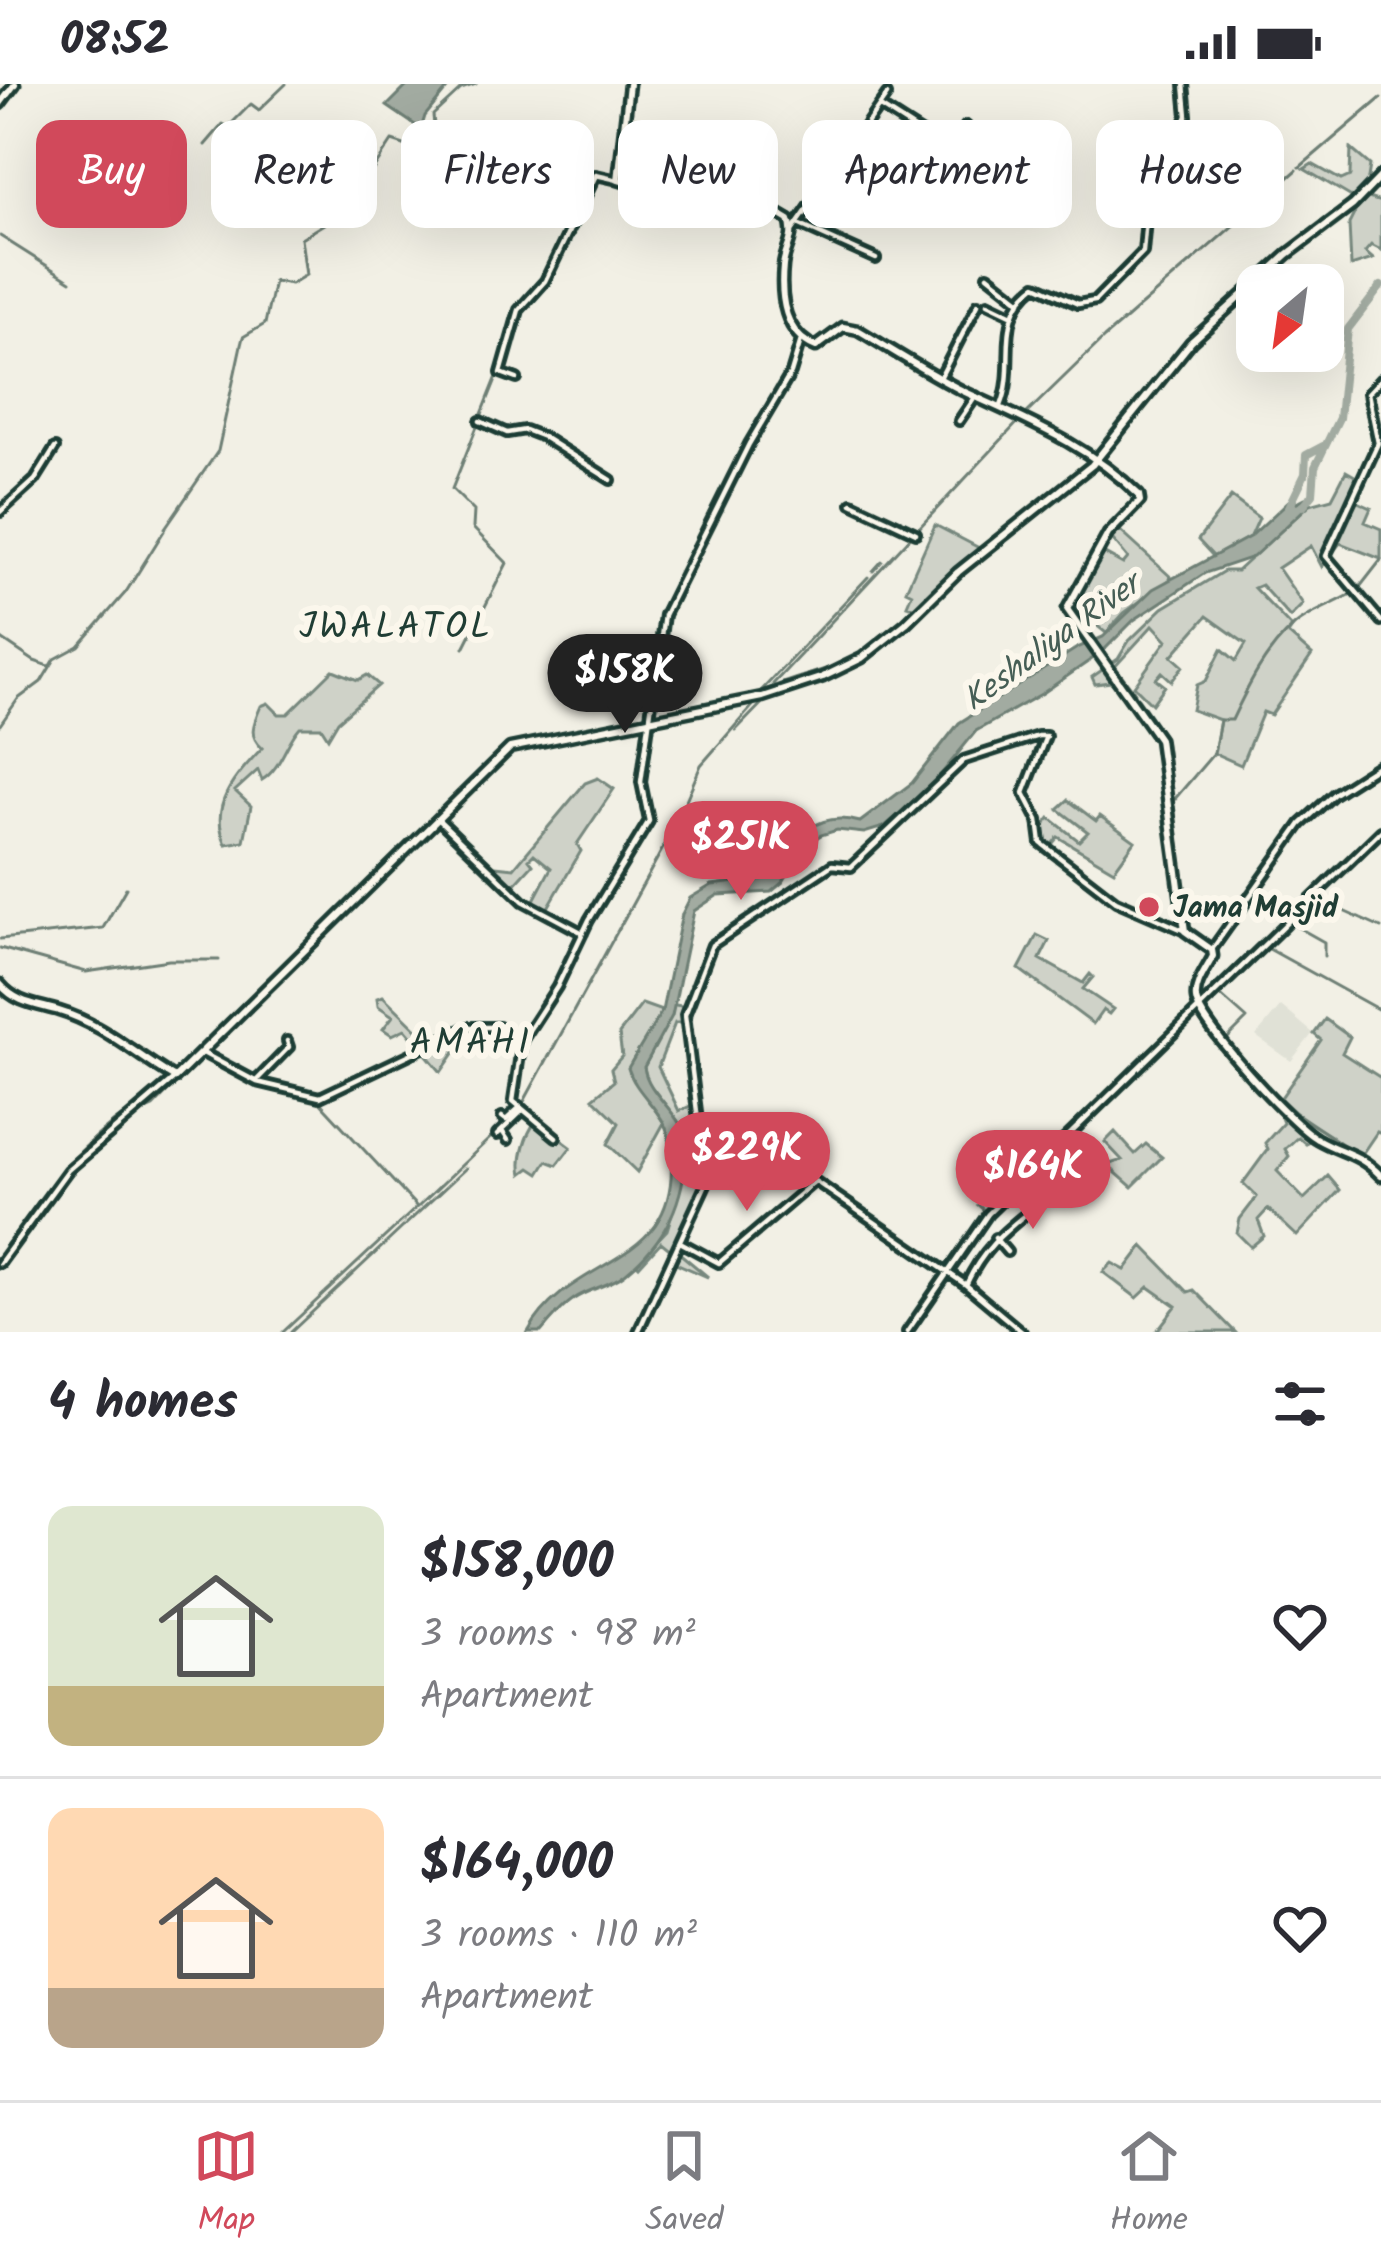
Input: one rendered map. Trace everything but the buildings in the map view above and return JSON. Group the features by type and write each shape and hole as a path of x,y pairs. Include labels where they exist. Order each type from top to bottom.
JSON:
{"street":[{"path":"0,104 14,84"},
{"path":"625,120 629,84"},
{"path":"1001,406 1009,386 1006,334 1011,314 1021,301 1036,285 1078,304 1095,301 1143,252 1147,208 1187,116 1184,84"},
{"path":"887,95 798,225 782,268 785,315 801,340 816,347 824,346 847,326 1099,459 1139,495 1140,501 1108,534 1067,602 1084,635 1159,739 1185,931"},
{"path":"880,107 900,120"},
{"path":"594,180 596,175 618,180"},
{"path":"0,1263 68,1170 176,1078 510,748 766,696 862,658 958,572 1099,459 1192,342 1288,254 1353,206 1381,176"},
{"path":"778,215 876,260"},
{"path":"517,379 501,373 515,322 545,281 571,228"},
{"path":"988,275 1021,301"},
{"path":"940,378 978,304"},
{"path":"988,304 1011,314"},
{"path":"556,1137 520,1110 513,1089 522,1041 650,821 641,782 664,615 749,443 791,373 801,340"},
{"path":"1381,379 1368,393 1378,443 1326,556 1381,621"},
{"path":"959,422 976,396"},
{"path":"480,421 506,433 525,430 543,437 611,480"},
{"path":"0,512 35,479 55,448"},
{"path":"852,503 915,532"},
{"path":"638,1332 706,1184 685,1015 712,945 832,865 851,867 964,760 1046,736 1024,793 1038,820 1040,843 1116,901 1185,931 1211,950 1213,956 1196,992 1199,1010 1238,1064 1313,1136 1348,1150 1381,1176"},
{"path":"1211,950 1301,824 1334,794 1381,764"},
{"path":"436,818 523,901 583,933"},
{"path":"907,1332 988,1214 1381,831"},
{"path":"0,984 22,1001 70,1016 130,1045 176,1078"},
{"path":"201,1052 257,1082 324,1096 466,1027 499,1027 522,1041"},
{"path":"257,1082 289,1047 286,1041"},
{"path":"502,1118 520,1110"},
{"path":"508,1140 499,1133 520,1110"},
{"path":"966,1286 979,1257 995,1238 1059,1184 1073,1165"},
{"path":"680,1242 719,1264 815,1181 966,1286 1022,1332"},
{"path":"995,1238 1007,1252"}],"shaded area":[{"path":"409,84 451,84 424,120 408,120 387,106"},
{"path":"1351,149 1370,165 1365,197 1381,202 1381,250 1371,245 1365,252 1373,259 1351,266 1349,224 1360,202 1304,169 1312,164 1341,180 1350,176"},
{"path":"1346,471 1360,479 1368,477 1356,501 1371,508 1365,522 1381,529 1381,559 1340,543 1322,567 1311,546 1278,568 1303,604 1290,617 1261,585 1254,588 1292,628 1288,634 1312,655 1271,715 1263,712 1241,765 1214,753 1220,720 1192,710 1197,685 1206,681 1222,649 1236,661 1246,644 1207,616 1172,656 1183,666 1172,681 1162,672 1156,679 1165,686 1152,704 1134,686 1167,640 1153,625 1111,671 1118,681 1095,684 1092,677 1118,659 1129,641 1163,608 1224,571 1237,571 1310,504 1332,498"},
{"path":"1231,497 1259,518 1251,536 1214,557 1198,540"},
{"path":"1293,497 1297,502 1307,497 1310,504 1253,557 1205,573 1134,620 1102,652 1043,693 976,731 930,788 884,827 821,835 805,845 783,882 771,892 718,895 694,911 672,1016 644,1067 652,1088 685,1136 685,1167 677,1202 652,1248 625,1274 574,1299 541,1332 528,1332 548,1305 623,1254 662,1213 671,1182 669,1139 628,1068 662,1011 682,914 690,898 712,885 768,878 795,841 816,824 843,819 860,822 912,783 959,723 1077,648 1103,637 1153,589 1251,536"},
{"path":"935,525 985,551 919,609 907,605 912,593 906,590"},
{"path":"1116,527 1172,578 1124,613 1106,633 1070,604 1103,553 1123,564 1128,558 1108,534"},
{"path":"333,670 358,680 367,675 379,685 338,721 328,738 321,727 300,727 269,775 262,780 258,770 235,791 251,806 244,841 226,844 222,805 262,748 253,729 261,706 268,703 279,714 288,714"},
{"path":"598,778 614,789 577,844 581,851 546,911 534,900 551,868 534,854 529,859 533,864 511,888 492,870 496,866 514,868 585,783"},
{"path":"1068,800 1135,841 1114,870 1058,837 1048,849 1038,833 1050,818 1079,841 1088,832 1058,809"},
{"path":"1037,935 1049,941 1040,959 1083,983 1090,974 1093,977 1083,989 1113,1009 1109,1014 1103,1010 1093,1024 1019,969"},
{"path":"383,996 429,1041 445,1038 457,1049 441,1072 405,1029 392,1035 383,1029 393,1016 378,1006 377,998"},
{"path":"642,1004 662,1011 633,1059 631,1073 664,1123 637,1172 608,1144 619,1123 593,1098 614,1081 611,1069 622,1056 619,1034"},
{"path":"675,1005 688,1007 686,1023 675,1023 658,1067 679,1111 697,1103 706,1184 678,1252 708,1277 669,1260 672,1251 661,1242 639,1266 636,1263 667,1230 685,1171 680,1124 647,1081 644,1067"},
{"path":"1281,1006 1313,1033 1291,1061 1256,1036"},
{"path":"1325,1019 1350,1037 1342,1053 1381,1078 1381,1134 1377,1132 1360,1157 1328,1143 1331,1136 1295,1118 1313,1137 1306,1144 1298,1137 1285,1149 1289,1156 1277,1171 1304,1199 1328,1176 1340,1190 1297,1236 1268,1209 1258,1220 1264,1236 1251,1247 1237,1233 1240,1219 1257,1197 1243,1183 1268,1149 1265,1143 1283,1123 1278,1102 1321,1040 1314,1034"},
{"path":"536,1121 571,1147 557,1165 547,1161 539,1174 530,1168 522,1174 524,1146"},
{"path":"1115,1132 1135,1154 1146,1144 1162,1157 1132,1187 1107,1165 1122,1160 1105,1142"},
{"path":"1049,1155 1064,1179 1032,1206 1015,1189 988,1214 978,1205 1005,1176 1015,1188"},
{"path":"1143,1246 1235,1332 1156,1332 1176,1306 1149,1287 1137,1298 1103,1272 1112,1263 1125,1270"}],"waterway":[{"path":"205,145 223,124 228,127 251,104 259,110 286,84"},
{"path":"165,528 218,451 243,337 265,324 274,281 291,284 306,275 301,238 337,216 345,186 365,182 392,141 428,153 436,147 433,115 461,89 476,84"},
{"path":"0,110 9,96"},
{"path":"1300,167 1381,98"},
{"path":"1025,415 1104,338 1297,170"},
{"path":"0,236 71,281"},
{"name":"Keshaliya River","path":"1303,506 1313,494 1315,467 1339,418 1348,329 1381,286"},
{"path":"464,648 507,563 473,528 474,511 452,489 502,364"},
{"path":"1372,614 1330,570 1324,557 1374,442 1364,391 1381,373"},
{"path":"1102,459 1145,404"},
{"path":"1029,416 1095,454"},
{"path":"773,684 1020,420"},
{"name":"Keshaliya River","path":"1289,507 1305,474 1306,455 1323,446"},
{"path":"1043,501 1091,461"},
{"path":"875,651 959,575 1097,465"},
{"path":"0,725 18,699 41,682 55,659 79,646 126,592 164,531"},
{"path":"1356,592 1381,560"},
{"path":"873,571 882,561"},
{"path":"768,689 856,656 956,570"},
{"path":"760,692 868,577"},
{"path":"1173,801 1214,753 1220,720 1232,720 1275,646 1301,620 1353,593"},
{"path":"0,638 49,666"},
{"path":"1095,656 1129,704"},
{"path":"1114,665 1135,693"},
{"path":"811,684 852,666"},
{"path":"736,730 768,697"},
{"path":"1138,698 1165,737 1187,907"},
{"path":"521,1107 674,828 701,765 756,702"},
{"path":"1133,709 1141,718"},
{"path":"1150,731 1180,924"},
{"path":"1204,1008 1381,836"},
{"path":"0,939 103,928 126,888"},
{"path":"1319,900 1381,928"},
{"path":"1292,924 1324,942 1324,956"},
{"path":"0,948 86,972 169,960 219,960"},
{"path":"1269,949 1381,1011"},
{"path":"1220,995 1247,1019 1227,1039 1235,1054"},
{"path":"25,1005 45,1010"},
{"path":"71,1018 105,1035"},
{"path":"200,1047 218,1030"},
{"path":"114,1034 131,1042"},
{"path":"221,1038 225,1034"},
{"path":"208,1052 219,1040"},
{"path":"134,1044 160,1065"},
{"path":"187,1059 198,1049"},
{"path":"137,1114 153,1107 202,1056 253,1083"},
{"path":"174,1073 185,1062"},
{"path":"1245,1066 1296,1113 1375,1166"},
{"path":"237,1068 255,1077"},
{"path":"156,1091 168,1077"},
{"path":"262,1080 318,1093"},
{"path":"947,1270 987,1211 1110,1092"},
{"path":"283,1332 417,1207 315,1097"},
{"path":"0,1256 79,1153 140,1105"},
{"path":"419,1206 509,1120"},
{"path":"62,1182 80,1163"},
{"path":"291,1332 466,1168"},
{"path":"0,1268 24,1234"},
{"path":"904,1332 944,1274"}],"place":[{"name":"Jama Masjid","path":"1149,907"}],"district":[{"name":"JWALATOL","path":"396,625"},
{"name":"AMAHI","path":"471,1041"}]}
